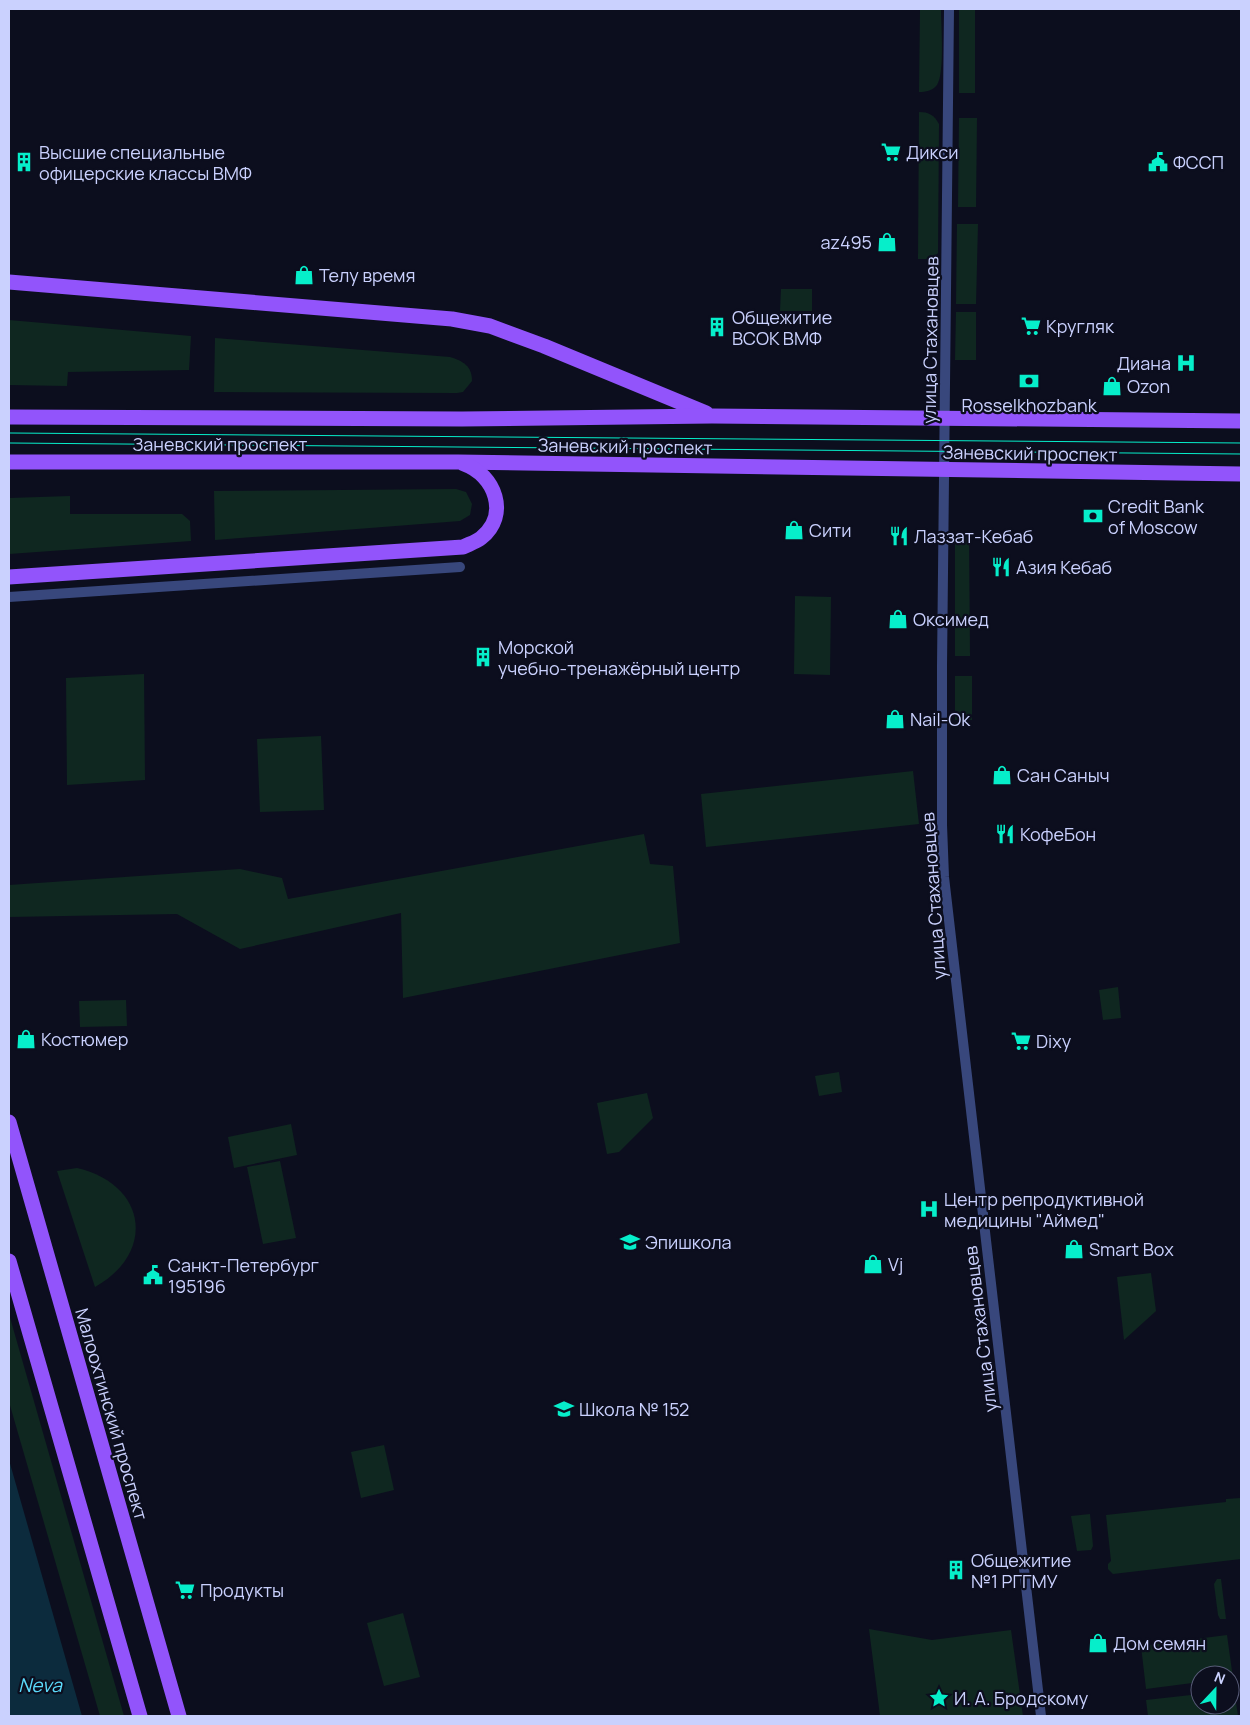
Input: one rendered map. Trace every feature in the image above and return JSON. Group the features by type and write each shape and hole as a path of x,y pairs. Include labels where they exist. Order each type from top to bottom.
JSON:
{"main road":[{"path":"9,282 452,319 490,326 544,346 712,416"},
{"name":"Заневский проспект","path":"9,417 462,419 712,416 1241,421"},
{"name":"Заневский проспект","path":"9,462 458,462 944,471 1241,474"},
{"path":"9,577 463,547 481,538 485,533 493,522 497,502 491,483 477,469 458,462"},
{"name":"Малоохтинский проспект","path":"9,1122 179,1716"},
{"path":"9,1261 140,1716"}],"street":[{"name":"улица Стахановцев","path":"949,9 944,471 942,826 944,877 1041,1716"},
{"path":"9,597 460,567"}],"green space":[{"path":"920,9 941,9 941,70 937,85 933,89 924,92 919,92"},
{"path":"959,9 975,9 975,93 959,93"},
{"path":"919,112 931,115 939,124 938,253 932,259 918,259"},
{"path":"959,118 977,118 976,207 958,207"},
{"path":"957,224 978,224 976,304 956,304"},
{"path":"781,289 812,289 812,311 780,311"},
{"path":"956,312 976,312 976,360 955,360"},
{"path":"9,320 191,336 189,370 68,372 67,386 9,385"},
{"path":"215,338 450,357 466,365 472,376 472,381 463,392 457,393 214,392"},
{"path":"456,489 466,492 472,504 470,515 460,521 215,540 214,491"},
{"path":"70,496 70,514 182,514 190,521 191,541 9,554 9,498"},
{"path":"955,534 969,534 970,656 955,656"},
{"path":"795,596 831,597 830,675 794,674"},
{"path":"144,674 145,780 67,785 66,678"},
{"path":"955,676 972,676 972,720 955,720"},
{"path":"321,736 324,810 260,812 257,739"},
{"path":"913,771 919,824 706,847 701,794"},
{"path":"644,834 650,864 673,866 680,943 403,998 401,913 240,949 177,914 9,917 9,885 240,869 282,878 288,899"},
{"path":"1118,987 1121,1018 1103,1020 1099,990"},
{"path":"126,1000 127,1026 80,1027 79,1001"},
{"path":"839,1072 842,1092 819,1096 815,1076"},
{"path":"647,1093 653,1118 619,1152 607,1154 597,1103"},
{"path":"291,1124 297,1155 234,1168 228,1137"},
{"path":"280,1161 296,1238 263,1244 247,1167"},
{"path":"77,1168 100,1176 118,1188 129,1203 135,1220 135,1238 128,1256 115,1272 95,1287 57,1171"},
{"path":"1151,1273 1156,1311 1124,1340 1117,1277"},
{"path":"9,1314 124,1716 100,1716 9,1402"},
{"path":"384,1445 394,1490 361,1498 351,1452"},
{"path":"1241,1498 1241,1559 1113,1574 1108,1569 1108,1564 1111,1561 1106,1515 1226,1502 1226,1499"},
{"path":"1090,1514 1093,1546 1091,1550 1077,1551 1071,1516"},
{"path":"1217,1579 1221,1579 1226,1619 1220,1619 1218,1615 1214,1584"},
{"path":"403,1613 420,1677 384,1686 367,1623"},
{"path":"869,1629 932,1640 1011,1630 1023,1716 880,1716"},
{"path":"1227,1635 1231,1665 1190,1665 1190,1683 1146,1689 1141,1646"},
{"path":"1190,1695 1190,1715 1238,1716 1148,1716 1146,1700"}],"water":[{"name":"Neva","path":"9,1460 82,1716 9,1716"}],"tram line":[{"path":"9,433 1241,443"},
{"path":"9,443 1241,454"}],"place":[{"name":"Дикси","path":"891,152"},
{"name":"Высшие специальные офицерские классы ВМФ","path":"24,162"},
{"name":"ФССП","path":"1158,162"},
{"name":"az495","path":"887,242"},
{"name":"Телу время","path":"304,275"},
{"name":"Кругляк","path":"1031,326"},
{"name":"Общежитие ВСОК ВМФ","path":"717,327"},
{"name":"Диана","path":"1186,363"},
{"name":"Rosselkhozbank","path":"1029,381"},
{"name":"Ozon","path":"1112,386"},
{"name":"Credit Bank of Moscow","path":"1093,516"},
{"name":"Сити","path":"794,530"},
{"name":"Лаззат-Кебаб","path":"899,536"},
{"name":"Азия Кебаб","path":"1001,567"},
{"name":"Оксимед","path":"898,619"},
{"name":"Морской учебно-тренажёрный центр","path":"483,657"},
{"name":"Nail-Ok","path":"895,719"},
{"name":"Сан Саныч","path":"1002,775"},
{"name":"КофеБон","path":"1005,834"},
{"name":"Костюмер","path":"26,1039"},
{"name":"Dixy","path":"1021,1041"},
{"name":"Центр репродуктивной медицины \"Аймед\"","path":"929,1209"},
{"name":"Эпишкола","path":"630,1242"},
{"name":"Smart Box","path":"1074,1249"},
{"name":"Vj","path":"873,1264"},
{"name":"Санкт-Петербург 195196","path":"153,1275"},
{"name":"Школа № 152","path":"564,1409"},
{"name":"Общежитие №1 РГГМУ","path":"956,1570"},
{"name":"Продукты","path":"185,1590"},
{"name":"Дом семян","path":"1098,1643"},
{"name":"И. А. Бродскому","path":"939,1698"}]}
